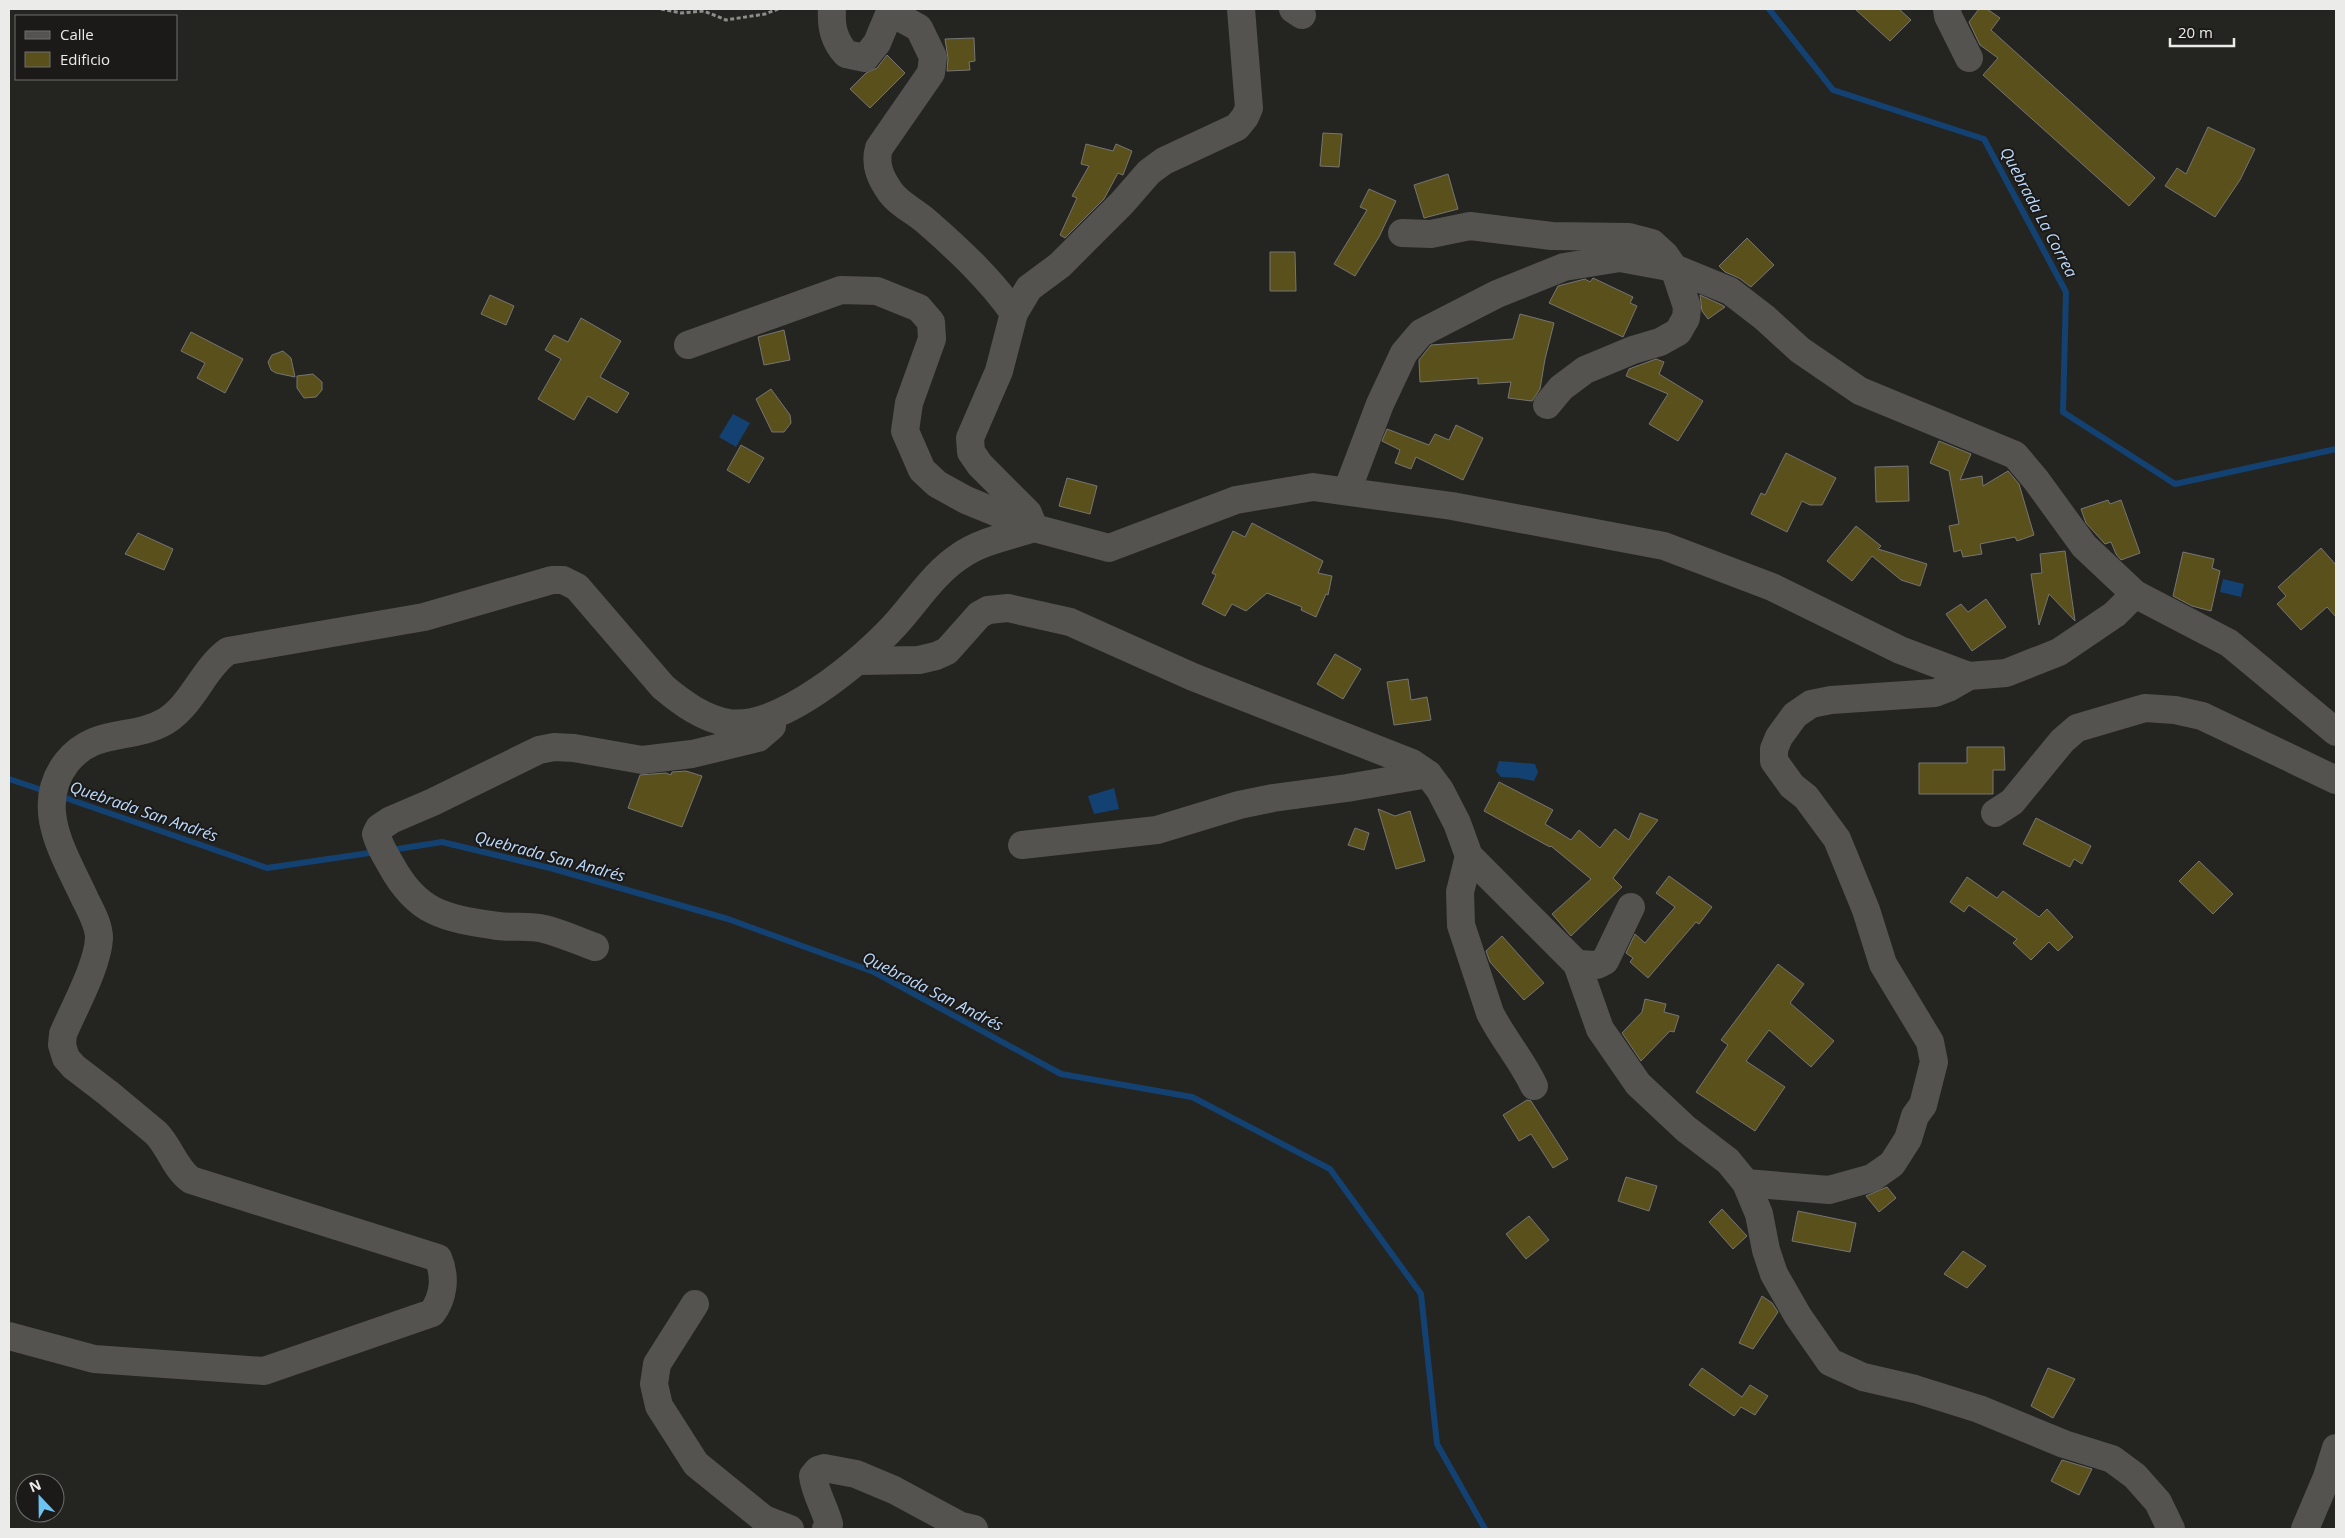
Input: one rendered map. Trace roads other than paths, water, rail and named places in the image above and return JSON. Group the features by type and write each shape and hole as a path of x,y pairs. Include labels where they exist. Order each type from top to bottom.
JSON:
{"street":[{"path":"832,9 831,24 836,42 846,54 865,58 877,43 890,10 918,28 933,57 931,73 879,148 876,158 880,176 892,195 925,220 985,277 1014,313"},
{"path":"1034,528 1028,513 980,465 971,452 970,438 999,371 1014,313 1029,288 1060,265 1122,203 1149,172 1164,161 1237,127 1245,117 1249,108 1241,9"},
{"path":"1948,9 1948,16 1969,58"},
{"path":"1402,233 1431,234 1470,226 1552,236 1629,237 1652,243 1665,254 1674,268 1687,307 1686,318 1678,332 1660,342 1633,350 1586,370 1561,388 1547,405"},
{"path":"1347,491 1380,404 1404,353 1421,333 1497,294 1564,268 1620,258 1674,268 1730,291 1766,318 1800,350 1860,391 2015,455 2036,480 2084,546 2135,594 2229,643 2336,732"},
{"path":"688,345 841,290 877,291 919,308 931,322 932,339 909,403 905,431 922,470 937,484 966,500 1034,528 1109,548 1236,500 1313,487 1452,506 1664,546 1772,587 1900,650 1968,676 2006,673 2059,652 2115,614 2135,594"},
{"path":"595,947 544,929 499,926 443,915 423,906 404,887 384,853 376,834 379,828 391,820 433,802 538,750 554,747 574,748 642,760 692,754 758,738 795,705 860,661 886,635 940,573 959,556 977,546 1034,528"},
{"path":"9,1336 94,1359 264,1371 432,1313 439,1304 443,1288 443,1274 438,1258 191,1180 183,1175 163,1140 156,1133 74,1068 66,1058 62,1046 63,1034 96,957 99,937 94,917 54,832 53,789 68,761 90,741 150,728 166,720 178,710 219,657 228,650 424,617 552,580 564,580 577,586 663,688 702,715 728,723 747,723 795,705"},
{"path":"860,661 919,660 936,656 947,651 979,615 988,610 1008,608 1070,622 1193,677 1412,763 1428,774 1440,790 1457,824 1469,856 1577,964 1600,1029 1638,1084 1686,1129 1728,1161 1746,1183 1758,1214 1774,1274 1798,1316 1830,1362 1863,1377 1915,1389 1980,1409 2064,1444 2112,1459 2135,1476 2158,1502 2171,1529"},
{"path":"1746,1183 1829,1190 1872,1178 1892,1164 1908,1139 1915,1116 1923,1104 1928,1090 1934,1062 1930,1042 1883,964 1863,902 1837,839 1806,797 1792,786 1774,761 1774,749 1779,737 1795,715 1811,704 1831,700 1935,693 1948,688 1968,676"},
{"path":"1995,813 2012,802 2062,741 2077,728 2145,708 2176,710 2202,716 2336,780"},
{"path":"1022,845 1157,830 1264,799 1428,774"},
{"path":"1469,856 1460,892 1462,925 1490,1013 1497,1027 1525,1068 1534,1086"},
{"path":"1577,964 1597,965 1605,960 1631,907"},
{"path":"695,1304 657,1364 654,1384 659,1406 696,1464 764,1519 790,1529"},
{"path":"2305,1529 2327,1477 2336,1448"},
{"path":"826,1529 829,1524 825,1508 814,1484 813,1476 818,1470 824,1468 856,1474 894,1490 962,1526 974,1529"}],"water":[{"path":"733,414 750,423 736,447 719,437"},
{"path":"2223,579 2244,584 2241,597 2220,592"},
{"path":"1499,761 1535,764 1538,772 1534,781 1501,777 1496,771"},
{"path":"1114,788 1119,809 1094,814 1088,796"}],"waterway":[{"name":"Quebrada La Correa","path":"1769,9 1833,90 1984,139 2066,292 2063,412 2175,484 2336,449"},
{"name":"Quebrada San Andrés","path":"9,779 48,792"},
{"name":"Quebrada San Andrés","path":"60,796 267,868 376,852"},
{"name":"Quebrada San Andrés","path":"391,850 442,842 554,869 728,919 874,972 1061,1074 1192,1097 1330,1169 1421,1294 1437,1444 1485,1529"}]}
